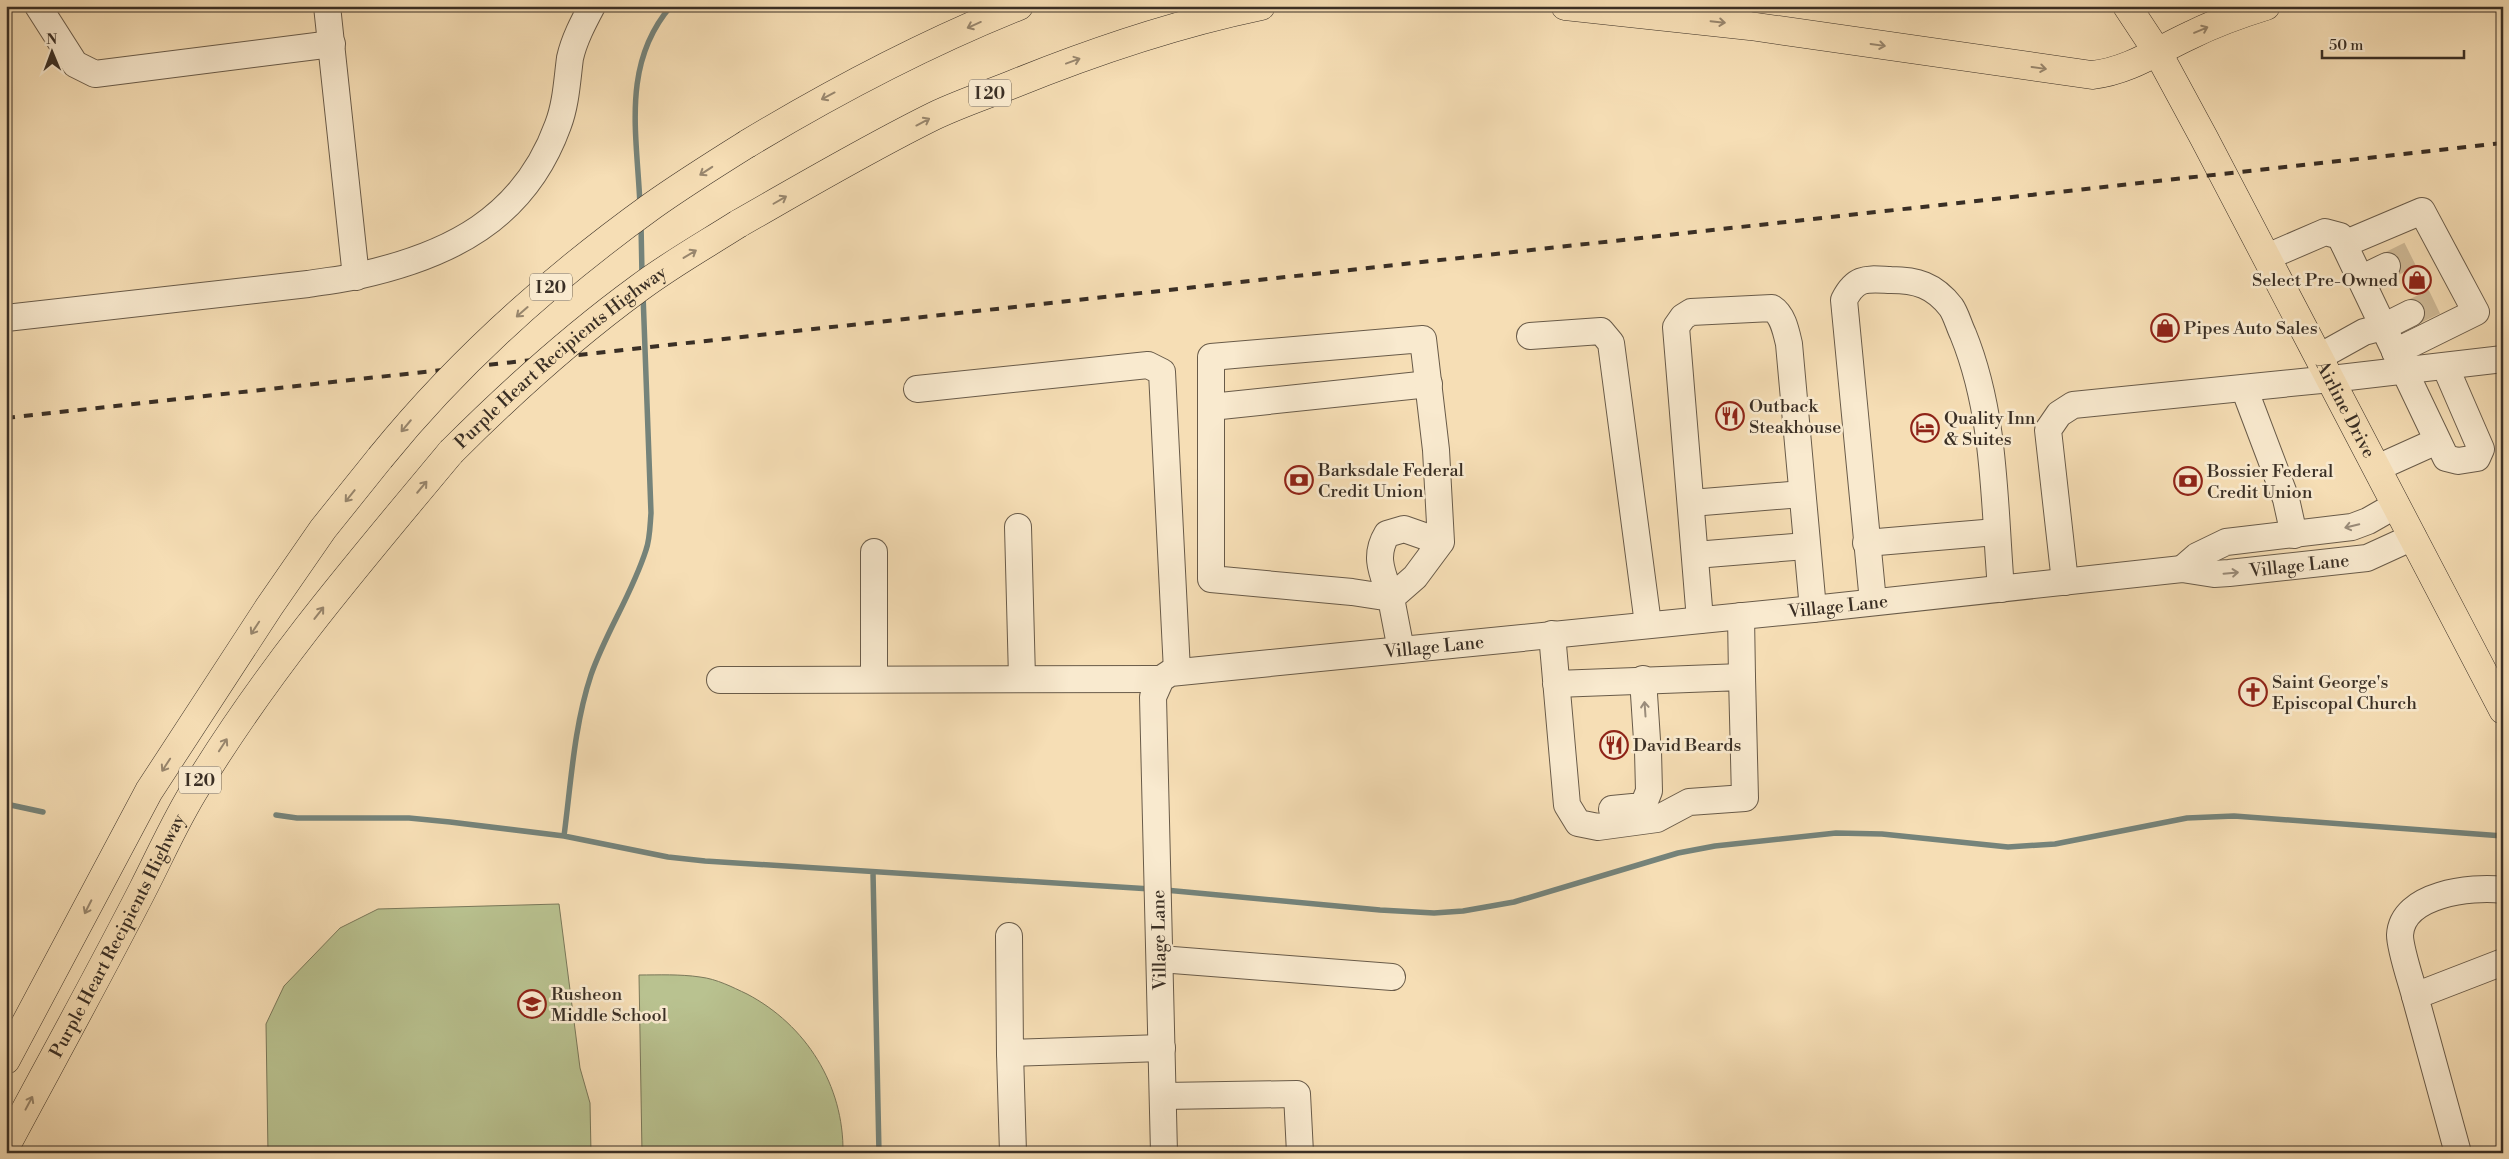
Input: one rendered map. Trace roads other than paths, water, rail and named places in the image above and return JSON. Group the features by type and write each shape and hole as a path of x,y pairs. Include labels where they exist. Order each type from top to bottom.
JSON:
{"main road":[{"name":"I 20","path":"6,1060 149,791 274,599 324,529 380,458 440,388 543,293 651,207 747,144 821,99 902,57 1019,6"},
{"name":"Purple Heart Recipients Highway","path":"6,1146 144,888 177,819 260,689 348,575 451,452 525,380 640,287 738,224 847,161 936,115 1041,73 1129,41 1216,15 1261,6"},
{"path":"1565,6 1750,26 2092,75 2122,69 2158,53 2189,35 2266,6"},
{"name":"Airline Drive","path":"2126,6 2158,53 2267,257 2503,710"}],"street":[{"path":"38,6 75,64 95,74 332,44"},
{"path":"327,6 356,277"},
{"path":"6,318 356,277 409,263 447,248 481,229 500,213 530,182 546,155 559,124 567,90 571,56 579,29 592,6"},
{"path":"2344,244 2422,211 2428,245 2453,293 2476,312 2400,361"},
{"path":"2267,257 2325,232 2340,236 2446,458 2458,461 2477,458 2481,449 2445,366"},
{"path":"2360,279 2387,266"},
{"path":"1873,602 1844,300 1851,286 1867,279 1916,280 1934,291 1951,307 1972,357 1987,417 2000,589"},
{"path":"1700,620 1676,327 1683,317 1691,312 1772,308 1778,312 1789,344 1813,609"},
{"path":"2325,368 2364,332 2383,327 2411,313"},
{"path":"1530,336 1601,330 1611,343 1648,624"},
{"path":"1423,339 1436,450 1442,542 1415,577 1391,598 1352,592 1211,579 1211,407 1211,357 1423,339"},
{"path":"2065,582 2048,430 2059,414 2073,405 2244,388 2325,368 2400,361 2445,366 2503,359"},
{"path":"720,680 1169,675 1162,372 1148,365 917,389"},
{"path":"1211,407 1428,384"},
{"path":"2244,388 2286,499 2294,535"},
{"path":"2376,468 2438,442"},
{"path":"1691,503 1802,494"},
{"name":"Village Lane","path":"2182,569 2197,556 2226,542 2352,527 2368,521 2396,505"},
{"path":"1018,527 1022,678"},
{"path":"1401,650 1391,598 1379,562 1379,546 1387,534 1404,529 1442,542"},
{"path":"1866,543 1996,532"},
{"name":"Village Lane","path":"1164,1153 1153,697 1169,675 2182,569 2214,574 2367,558 2413,537"},
{"path":"1695,555 1806,546"},
{"path":"874,552 874,679"},
{"path":"1552,634 1567,805 1578,823 1598,827 1657,819 1689,802 1745,798 1740,616"},
{"path":"1556,684 1643,679 1742,677"},
{"path":"1563,760 1576,774 1587,806 1600,810 1643,806 1649,791 1643,679"},
{"path":"2458,1153 2400,936 2404,919 2417,906 2458,889 2489,888 2503,890"},
{"path":"1009,936 1013,1153"},
{"path":"1160,960 1392,977"},
{"path":"2415,996 2503,962"},
{"path":"1010,1053 1162,1048"},
{"path":"1162,1096 1297,1094 1300,1153"}],"waterway":[{"path":"640,205 635,126 638,76 655,28 671,6"},
{"path":"641,224 642,275"},
{"path":"564,836 574,755 585,694 597,659 634,582 649,537 651,513 643,294"},
{"path":"6,804 43,812"},
{"path":"276,815 297,818 409,818 450,822 564,836 668,857 705,861 1151,889"},
{"path":"1165,890 1380,910 1434,913 1463,911 1514,902 1678,853 1715,846 1836,833 1882,834 2008,847 2055,844 2187,818 2234,816 2503,836"},
{"path":"873,873 879,1153"}],"tunnel":[{"path":"2387,266 2419,250"},
{"path":"2411,313 2442,298"}],"railway":[{"path":"6,418 2503,143"}],"place":[{"name":"Select Pre-Owned","path":"2417,280"},
{"name":"Pipes Auto Sales","path":"2165,328"},
{"name":"Outback Steakhouse","path":"1730,416"},
{"name":"Quality Inn & Suites","path":"1925,428"},
{"name":"Barksdale Federal Credit Union","path":"1299,480"},
{"name":"Bossier Federal Credit Union","path":"2188,481"},
{"name":"Saint George's Episcopal Church","path":"2253,692"},
{"name":"David Beards","path":"1614,745"},
{"name":"Rusheon Middle School","path":"532,1004"}]}
